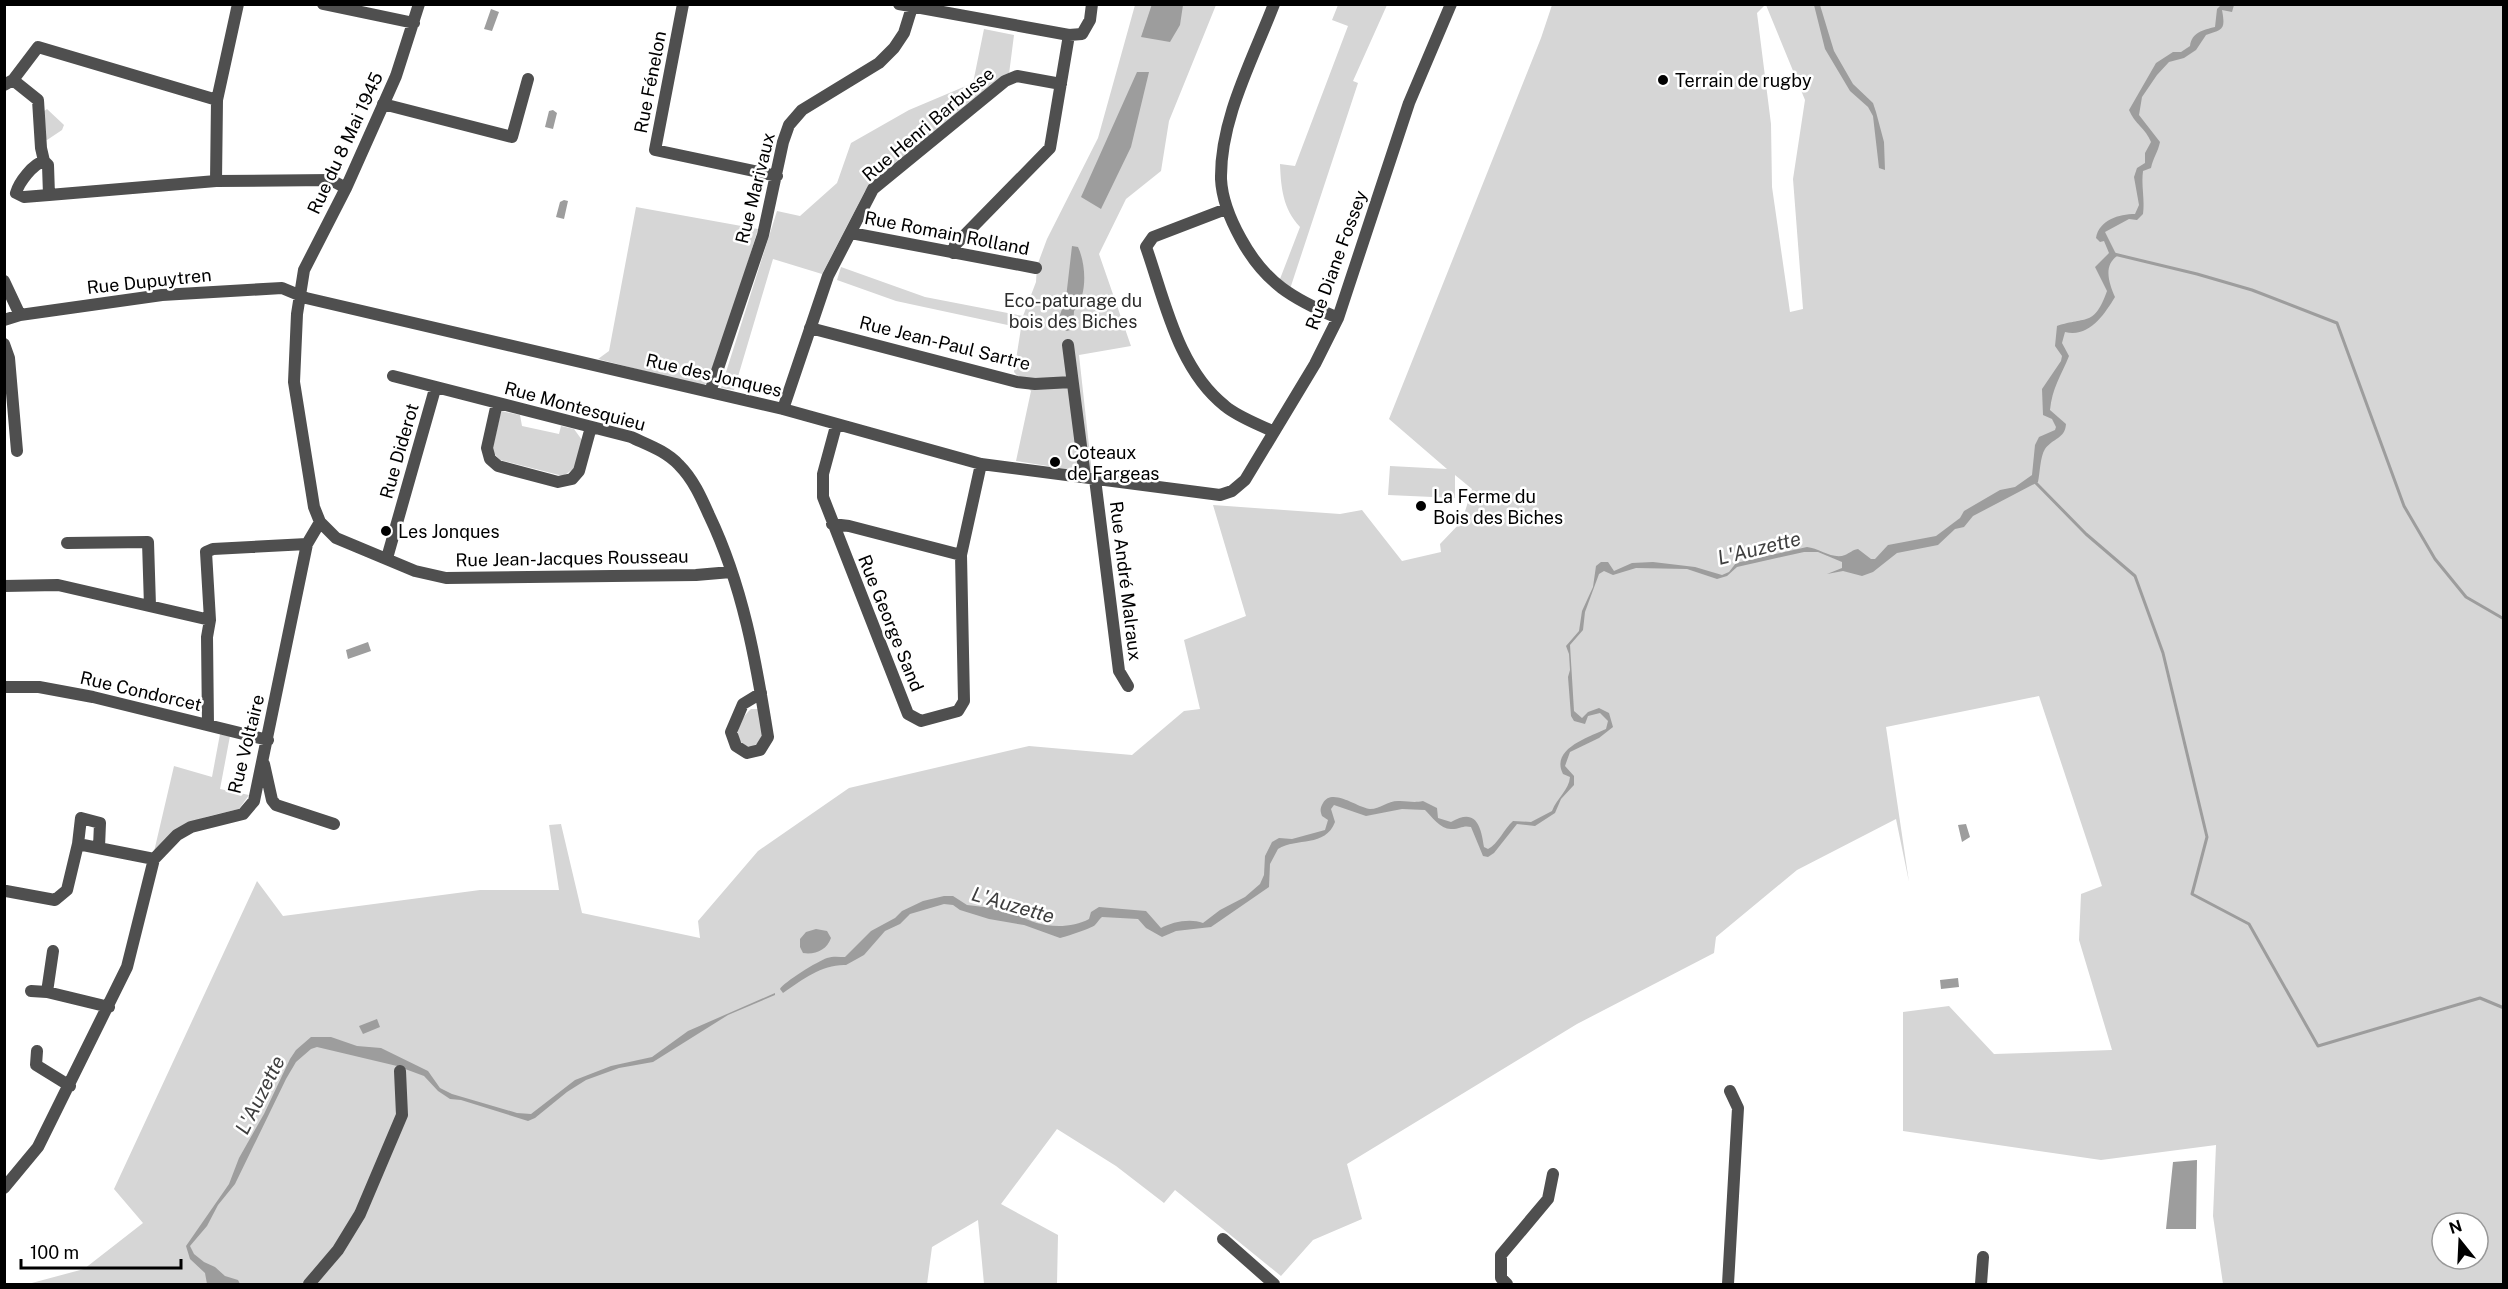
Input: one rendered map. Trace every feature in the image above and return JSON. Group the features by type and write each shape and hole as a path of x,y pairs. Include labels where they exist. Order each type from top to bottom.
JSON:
{"street":[{"path":"216,181 217,100 238,4"},
{"path":"323,4 414,23"},
{"name":"Rue du 8 Mai 1945","path":"299,294 304,270 346,188 396,76 419,4"},
{"name":"Rue Fénelon","path":"683,4 655,150 777,176"},
{"path":"898,4 1076,34"},
{"path":"953,253 955,245 1050,148 1061,84 1076,34 1090,20 1092,4"},
{"path":"1274,4 1233,111 1223,150 1221,180 1226,209 1252,261 1278,287 1304,303 1338,318"},
{"name":"Rue Diane Fossey","path":"1139,484 1220,495 1232,491 1245,480 1315,364 1338,318 1409,103 1450,4"},
{"name":"Rue Marivaux","path":"710,392 763,235 783,142 789,126 802,110 879,63 894,48 904,33 913,6"},
{"path":"49,195 48,165 44,161 41,148 38,100 9,82 38,46 217,100"},
{"name":"Rue Henri Barbusse","path":"783,409 828,276 873,189 1005,81 1017,76 1061,84"},
{"path":"383,104 512,137 528,79"},
{"path":"44,161 39,163 18,187 16,193 24,197 216,181 331,180 346,188"},
{"path":"1226,209 1153,237 1146,247 1175,331 1198,380 1226,407 1274,432"},
{"name":"Rue Romain Rolland","path":"851,233 1036,268"},
{"path":"4,281 20,315"},
{"name":"Rue des Jonques","path":"282,288 316,301 783,409 836,426 981,464 1139,484"},
{"name":"Rue Dupuytren","path":"4,320 20,315 162,295 282,288"},
{"path":"299,294 294,382 314,507 320,522"},
{"name":"Rue Jean-Paul Sartre","path":"810,328 1017,382 1035,384 1072,382"},
{"path":"4,344 9,358 10,430 17,451"},
{"name":"Rue André Malraux","path":"1068,345 1119,671 1128,686"},
{"name":"Rue Montesquieu","path":"393,376 435,389 632,437 659,449 678,464 694,482 719,536 745,612 761,693 768,737 760,750 747,753 736,746 731,732 742,704 761,693"},
{"name":"Rue Diderot","path":"387,558 435,389"},
{"path":"497,403 487,448 489,459 498,466 558,482 572,479 579,471 591,427"},
{"name":"Rue George Sand","path":"836,426 824,474 823,497 908,714 921,721 958,711 964,702 961,555 981,464"},
{"name":"Rue Voltaire","path":"4,1188 38,1147 109,1007 127,967 154,859 177,835 191,826 243,814 254,801 307,544 320,522"},
{"name":"Rue Jean-Jacques Rousseau","path":"320,522 336,538 415,571 446,578 696,575 731,572"},
{"path":"832,524 849,526 961,555"},
{"path":"67,543 148,542 150,606"},
{"path":"208,725 207,638 210,620 206,552 213,549 307,544"},
{"path":"4,586 58,585 210,620"},
{"name":"Rue Condorcet","path":"4,687 39,687 72,693 268,740"},
{"path":"263,760 272,800 276,805 334,824"},
{"path":"6,891 56,900 67,890 78,844 81,818 100,823 99,847"},
{"path":"78,844 154,859"},
{"path":"47,992 53,951"},
{"path":"31,991 47,992 109,1007"},
{"path":"37,1051 36,1065 70,1086"},
{"path":"309,1284 338,1250 360,1214 402,1115 400,1071"},
{"path":"1728,1284 1737,1108 1730,1091"},
{"path":"1507,1284 1501,1278 1502,1255 1548,1199 1553,1174"},
{"path":"1223,1239 1274,1284"},
{"path":"1981,1284 1983,1257"}],"green space":[{"name":"Eco-paturage du bois des Biches","path":"1135,5 1216,5 1169,121 1161,171 1126,199 1099,254 1131,346 1079,355 1092,473 1016,461 1031,391 1014,372 1021,328 896,301 837,280 841,267 925,297 1023,316 1036,282 1037,266 1047,239 1098,138"},
{"path":"1338,5 1387,5 1353,81 1358,83 1290,289 1280,279 1300,227 1286,205 1280,164 1295,166 1348,26 1332,20"},
{"path":"1552,5 1765,5 1757,13 1771,124 1772,187 1790,312 1803,309 1793,179 1805,100 1766,5 2503,5 2503,1284 2223,1284 2213,1216 2216,1145 2101,1160 1903,1131 1903,1012 1949,1006 1994,1054 2112,1050 2079,940 2081,894 2102,886 2039,696 1886,727 1909,882 1896,819 1797,870 1716,937 1714,953 1577,1024 1347,1164 1362,1219 1313,1240 1281,1276 1175,1190 1164,1203 1116,1166 1057,1129 1001,1204 1058,1235 1057,1284 984,1284 978,1220 932,1247 927,1284 28,1284 84,1269 143,1223 114,1189 257,881 283,916 480,890 559,890 549,825 561,824 582,913 700,938 698,921 758,851 849,788 1029,746 1132,755 1184,711 1200,709 1184,640 1246,616 1213,505 1340,514 1362,510 1402,561 1441,552 1440,544 1462,521 1472,489 1455,475 1455,498 1388,495 1390,466 1447,469 1389,419 1541,38"},
{"path":"984,29 1014,35 1009,74 891,166 865,191 822,274 773,259 734,390 721,388 777,211 800,216 837,183 851,143 909,110 973,83"},
{"path":"47,109 64,125 62,130 47,140 44,139 43,112"},
{"path":"636,207 758,229 712,380 702,386 598,359 609,351"},
{"path":"501,411 520,415 522,426 559,434 561,426 574,429 582,440 575,468 563,476 500,460 492,451"},
{"path":"751,709 758,709 764,737 754,747 746,746 738,738 739,726"},
{"path":"220,734 230,736 220,789 249,795 239,809 201,819 181,828 153,856 174,766 212,777"}],"shaded area":[{"path":"1152,4 1183,5 1180,25 1170,42 1141,37"},
{"path":"1814,5 1820,5 1834,51 1853,84 1873,103 1884,142 1885,170 1879,168 1873,116 1868,107 1850,91 1825,49"},
{"path":"2221,5 2234,5 2232,12 2222,10 2223,26 2216,32 2206,35 2196,50 2184,58 2169,62 2142,97 2139,115 2160,142 2151,168 2143,171 2143,214 2137,220 2129,219 2105,232 2117,256 2110,265 2108,275 2115,297 2111,304 2095,324 2081,332 2065,332 2062,343 2069,356 2055,389 2050,410 2066,424 2061,436 2043,452 2038,482 1973,516 1964,527 1955,529 1938,545 1897,553 1873,572 1862,576 1843,571 1827,574 1842,568 1842,562 1818,552 1804,552 1737,567 1727,576 1717,579 1687,569 1636,568 1613,575 1604,571 1599,574 1585,612 1583,630 1570,645 1574,711 1582,718 1588,712 1599,708 1609,713 1613,727 1599,738 1570,752 1565,766 1574,776 1574,785 1561,799 1555,813 1535,826 1517,824 1494,853 1488,857 1483,856 1471,827 1448,829 1425,810 1402,809 1366,816 1334,805 1331,809 1335,822 1325,836 1285,845 1278,849 1270,864 1269,887 1211,927 1176,931 1162,937 1146,928 1138,919 1102,917 1093,926 1060,938 1024,925 989,919 960,910 953,905 944,904 910,914 900,924 885,931 864,955 846,965 821,970 783,993 780,989 794,977 823,960 845,957 871,931 895,918 902,911 923,901 944,896 953,896 967,905 984,907 992,896 996,897 1026,919 1053,926 1081,923 1089,919 1091,912 1099,907 1146,911 1161,928 1181,921 1203,923 1220,910 1245,897 1260,884 1264,875 1265,856 1272,842 1279,838 1292,839 1325,830 1328,820 1322,816 1321,808 1327,799 1332,797 1370,809 1396,801 1423,801 1437,808 1438,818 1451,822 1459,818 1472,818 1479,826 1484,847 1488,849 1495,844 1513,821 1531,822 1552,811 1569,782 1570,777 1563,774 1560,765 1566,751 1581,740 1606,729 1608,721 1600,713 1588,716 1585,724 1574,721 1571,716 1569,654 1566,646 1579,631 1582,611 1593,587 1596,566 1601,562 1608,562 1614,571 1632,563 1653,562 1695,567 1722,575 1729,572 1736,563 1807,547 1836,556 1858,549 1871,559 1875,559 1888,545 1936,536 1960,518 1964,511 2000,490 2015,487 2032,475 2035,445 2039,437 2055,430 2056,427 2052,419 2043,415 2042,389 2061,361 2062,356 2055,346 2057,326 2088,318 2098,310 2107,291 2095,267 2109,253 2104,241 2100,242 2096,238 2098,232 2105,222 2111,219 2135,214 2139,205 2134,177 2137,168 2145,163 2145,153 2151,142 2129,110 2156,63 2173,52 2181,52 2190,46 2191,41 2199,32 2215,27 2217,9"},
{"path":"491,9 499,12 492,31 484,29"},
{"path":"1137,72 1149,72 1131,147 1101,209 1081,197"},
{"path":"553,110 557,113 553,129 545,127 549,111"},
{"path":"568,201 564,219 556,217 560,202"},
{"path":"1072,246 1078,247 1081,254 1084,289 1079,305 1074,311 1073,329 1067,331 1056,326 1066,298"},
{"path":"368,642 371,651 348,659 346,650"},
{"path":"1966,824 1970,837 1962,842 1958,825"},
{"path":"816,929 827,931 831,938 827,946 820,951 803,953 800,939 806,932"},
{"path":"1958,978 1959,987 1941,989 1940,980"},
{"path":"775,993 775,995 728,1015 653,1062 619,1068 586,1080 528,1121 461,1100 450,1099 438,1091 424,1076 397,1066 317,1047 311,1049 296,1062 235,1184 218,1205 207,1226 190,1246 194,1254 204,1262 215,1267 225,1276 238,1280 240,1284 207,1284 205,1273 190,1259 186,1246 229,1184 239,1158 264,1114 290,1059 296,1050 311,1037 331,1037 357,1046 381,1048 428,1071 440,1088 452,1094 517,1113 531,1114 575,1080 611,1066 652,1057 688,1031"},
{"path":"377,1019 380,1027 363,1034 359,1026"},
{"path":"2197,1160 2196,1229 2166,1229 2173,1162"}],"waterway":[{"path":"2114,254 2252,290 2337,323 2404,506 2435,559 2466,597 2504,619"},
{"path":"2034,481 2086,534 2135,576 2163,653 2207,837 2192,894 2249,924 2318,1046 2480,998 2504,1008"}],"place":[{"name":"Terrain de rugby","path":"1663,80"},
{"name":"Coteaux de Fargeas","path":"1055,462"},
{"name":"La Ferme du Bois des Biches","path":"1421,506"},
{"name":"Les Jonques","path":"386,531"}],"water label":[{"name":"L'Auzette","path":"1759,548"},
{"name":"L'Auzette","path":"1013,905"},
{"name":"L'Auzette","path":"260,1095"}]}
